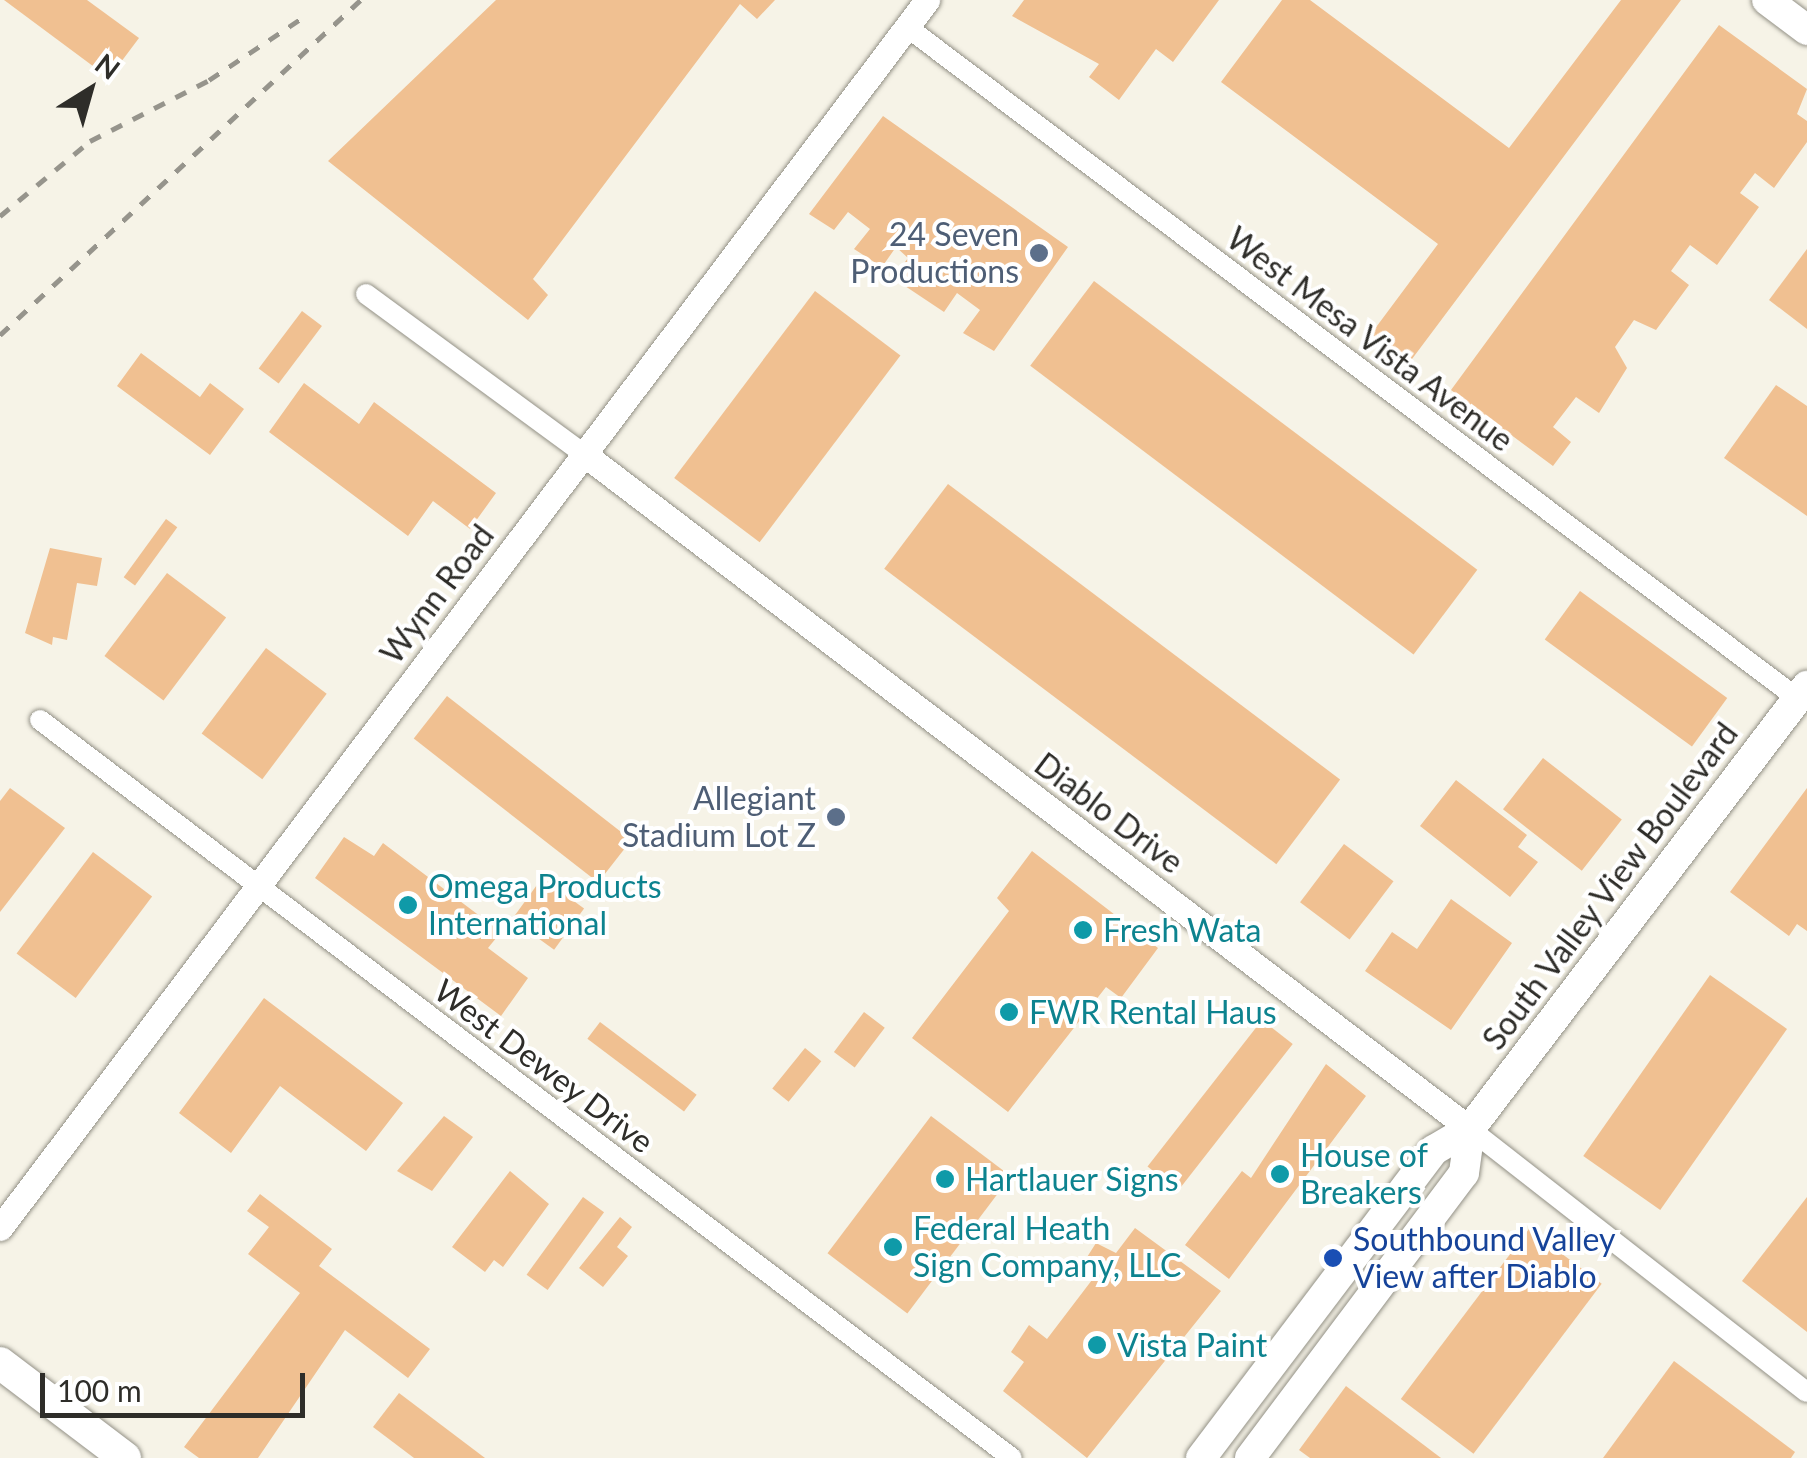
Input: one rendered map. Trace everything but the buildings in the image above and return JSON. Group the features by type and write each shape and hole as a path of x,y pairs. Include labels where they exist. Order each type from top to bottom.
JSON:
{"main road":[{"path":"1767,0 1807,30"},
{"name":"South Valley View Boulevard","path":"1201,1458 1434,1150 1470,1130 1802,692"},
{"name":"South Valley View Boulevard","path":"1250,1458 1464,1173 1470,1130"},
{"path":"0,1364 125,1458"}],"street":[{"name":"Wynn Road","path":"0,1228 928,0"},
{"name":"West Mesa Vista Avenue","path":"907,27 1802,692"},
{"name":"Diablo Drive","path":"366,294 584,454 1807,1392"},
{"name":"West Dewey Drive","path":"40,720 1012,1458"}],"railway":[{"path":"0,335 361,0"},
{"path":"0,216 90,141 209,80 308,14"}],"place":[{"name":"24 Seven Productions","path":"1039,253"},
{"name":"Allegiant Stadium Lot Z","path":"836,817"},
{"name":"Omega Products International","path":"408,905"},
{"name":"Fresh Wata","path":"1083,930"},
{"name":"FWR Rental Haus","path":"1009,1012"},
{"name":"House of Breakers","path":"1280,1174"},
{"name":"Hartlauer Signs","path":"945,1179"},
{"name":"Federal Heath Sign Company, LLC","path":"893,1247"},
{"name":"Southbound Valley View after Diablo","path":"1333,1258"},
{"name":"Vista Paint","path":"1097,1345"}]}
